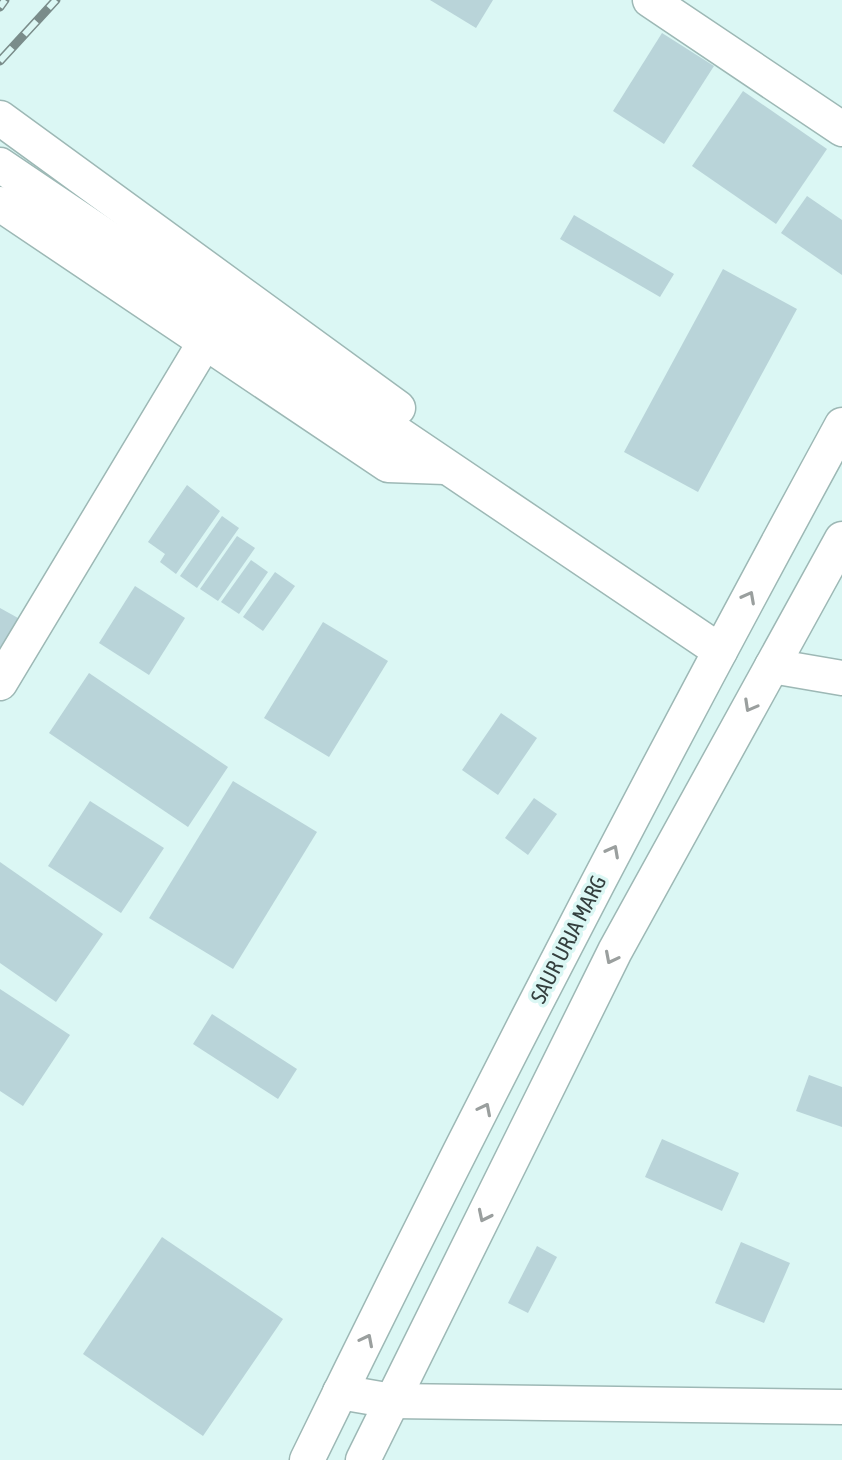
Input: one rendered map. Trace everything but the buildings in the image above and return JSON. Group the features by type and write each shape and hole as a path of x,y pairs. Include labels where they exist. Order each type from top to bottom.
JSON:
{"street":[{"path":"650,0 842,129"},
{"path":"0,118 419,424 445,467"},
{"path":"0,165 720,651"},
{"path":"0,204 388,465 445,467"},
{"path":"0,683 205,342"},
{"name":"SAUR URJA MARG","path":"307,1460 488,1103 572,928 842,425"},
{"path":"363,1460 615,951 842,539"},
{"path":"772,666 842,678"},
{"path":"340,1392 392,1401 842,1407"}],"railway":[{"path":"0,7 5,0"},
{"path":"0,61 56,0"}]}
